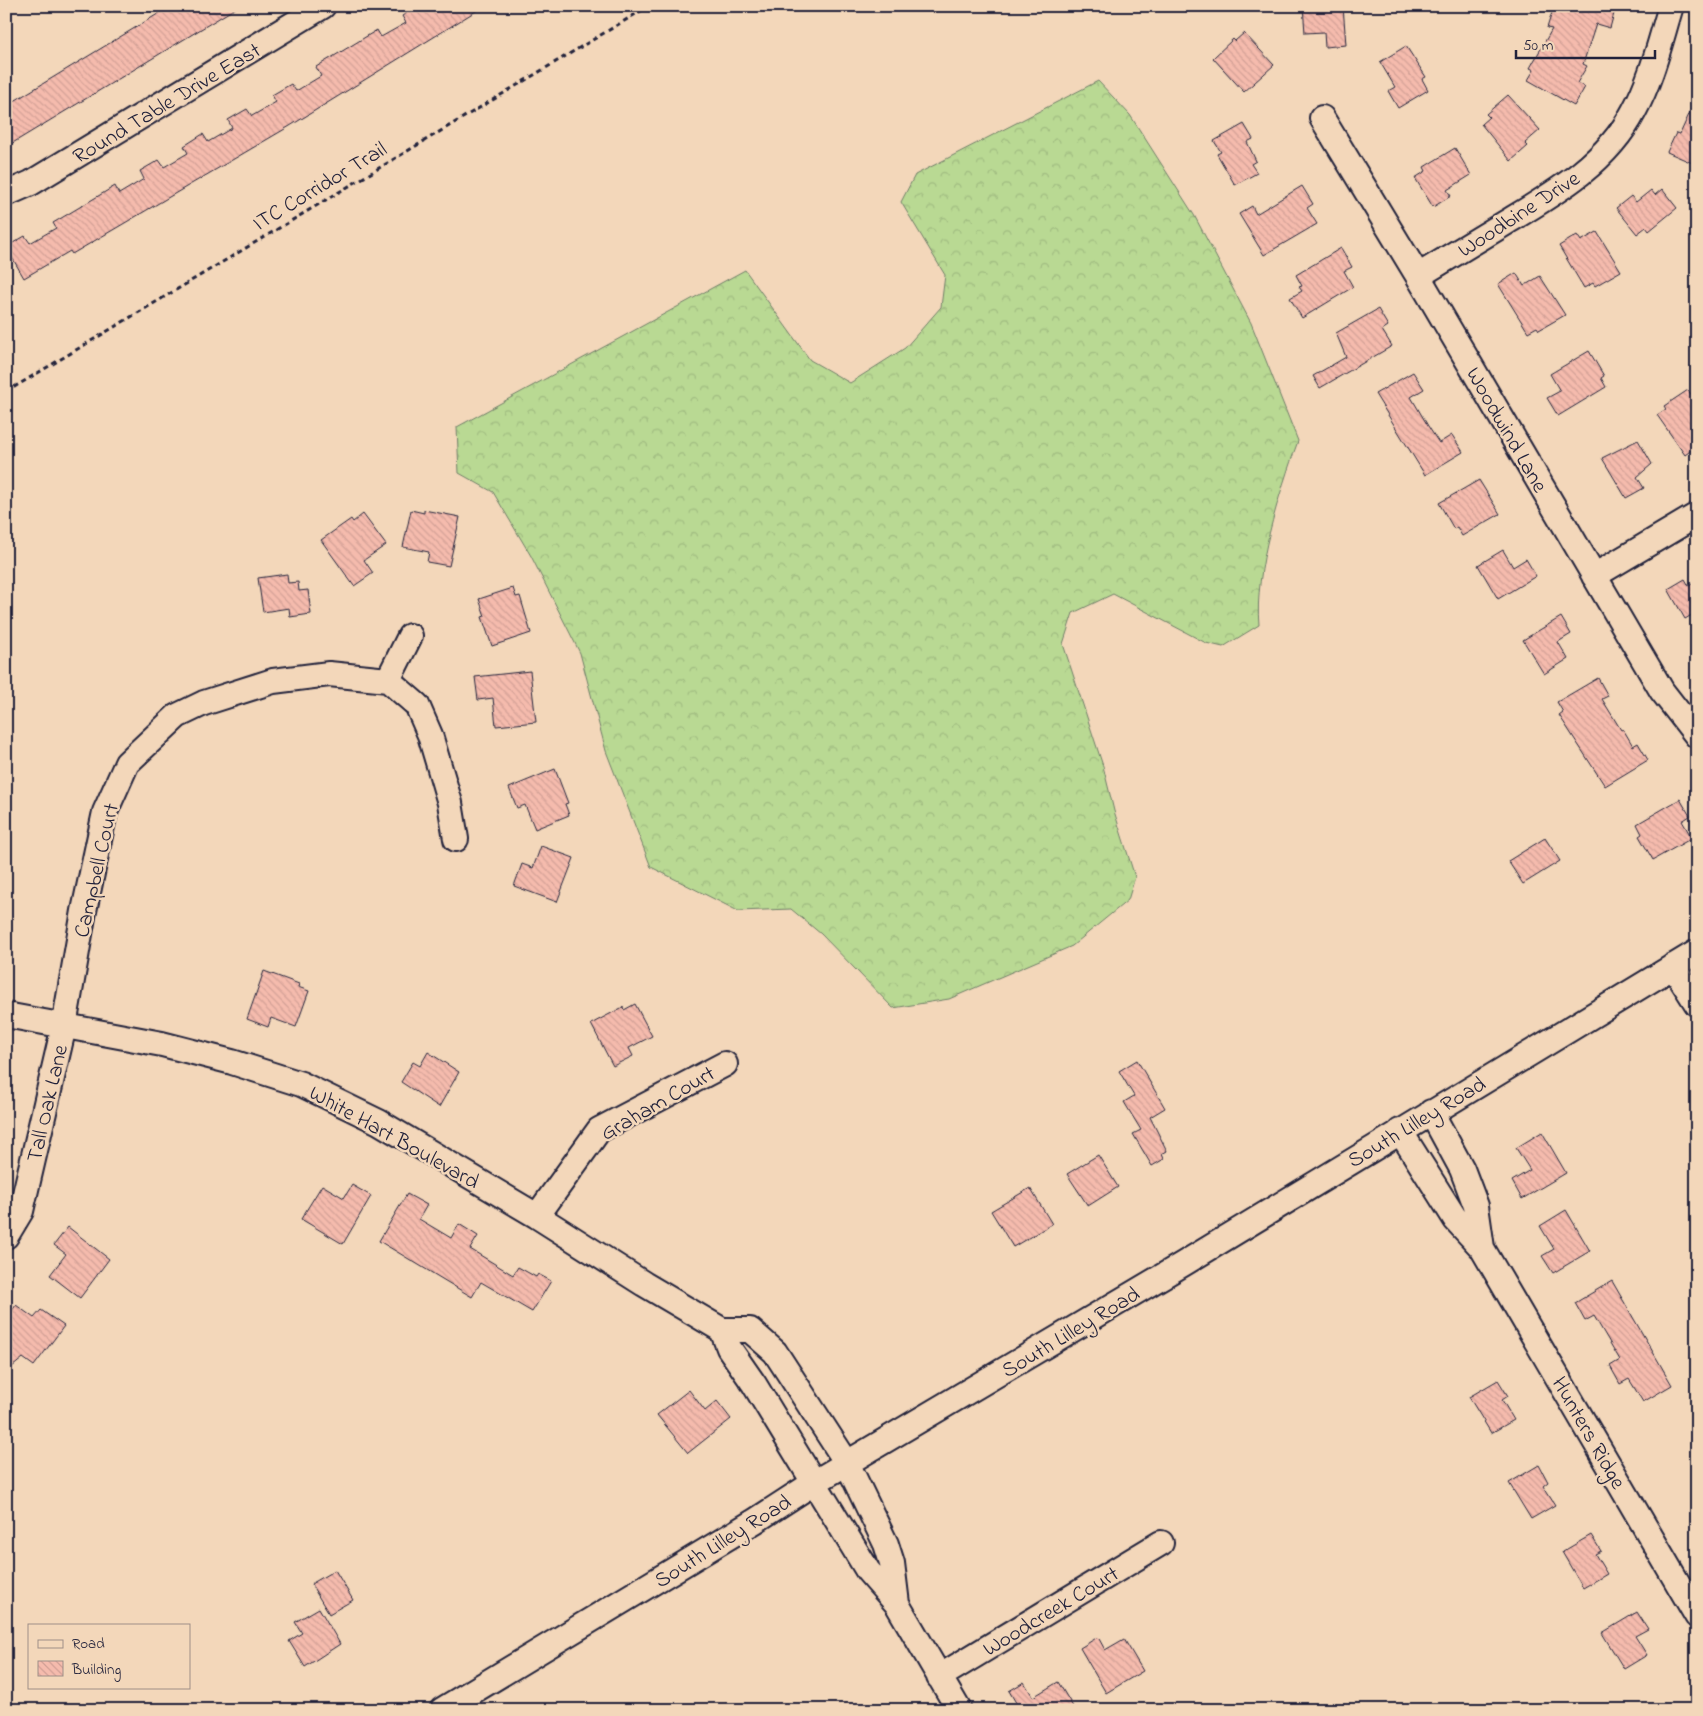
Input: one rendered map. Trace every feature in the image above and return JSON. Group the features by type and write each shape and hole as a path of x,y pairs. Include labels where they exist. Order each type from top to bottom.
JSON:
{"street":[{"name":"Round Table Drive East","path":"6,194 31,183 323,6"},
{"name":"Woodbine Drive","path":"1418,276 1559,190 1590,166 1615,140 1633,112 1647,84 1671,6"},
{"name":"Woodwind Lane","path":"1322,118 1418,276 1662,691 1697,736"},
{"path":"1594,576 1697,514"},
{"path":"410,636 388,680 417,706 430,735 450,803 456,839"},
{"name":"Campbell Court","path":"64,1026 84,910 105,812 127,763 177,716 204,703 273,681 329,674 388,680"},
{"name":"South Lilley Road","path":"442,1710 755,1521 815,1482 1183,1264 1697,952"},
{"path":"1674,966 1697,1004"},
{"name":"White Hart Boulevard","path":"6,1015 162,1044 232,1062 301,1084 379,1122 537,1216 644,1284 722,1330"},
{"name":"Tall Oak Lane","path":"6,1236 21,1211 64,1026"},
{"name":"Graham Court","path":"537,1216 598,1130 725,1064"},
{"name":"Hunters Ridge","path":"1431,1112 1462,1169 1476,1206 1482,1248"},
{"name":"Hunters Ridge","path":"1400,1131 1456,1220 1482,1248 1697,1616"},
{"path":"897,1604 892,1564 886,1544 848,1464 775,1352 750,1330 722,1330 729,1348 754,1384 868,1571 897,1604 959,1710"},
{"name":"Woodcreek Court","path":"939,1677 1161,1543"}],"path":[{"name":"ITC Corridor Trail","path":"6,392 649,6"}],"green space":[{"path":"1098,81 1130,115 1194,215 1251,323 1298,441 1283,484 1264,557 1258,604 1259,625 1223,647 1206,643 1113,594 1073,613 1063,644 1103,766 1114,811 1135,877 1128,900 1072,946 949,999 893,1008 821,934 791,909 738,911 651,867 606,751 580,653 531,556 493,492 459,473 457,427 745,270 810,360 850,383 905,348 941,307 945,275 901,202 915,175"}],"building":[{"path":"171,6 239,6 6,147 6,106"},
{"path":"418,6 422,6 425,12 435,6 484,6 290,126 72,254 70,251 24,278 6,247 25,236 30,243 56,228 53,223 115,186 119,194 144,179 140,171 159,160 164,167 188,153 184,146 203,134 208,142 232,128 228,120 247,109 252,116 276,102 272,95 291,84 296,91 321,76 316,67 377,30 381,37 406,23 402,16"},
{"path":"1303,6 1343,6 1346,45 1325,47 1324,32 1305,33"},
{"path":"1554,6 1616,6 1610,28 1596,24 1583,64 1587,66 1577,83 1585,87 1574,106 1528,80 1534,70 1530,68 1552,29 1547,28"},
{"path":"1244,33 1274,65 1244,92 1213,58 1233,39 1235,41"},
{"path":"1406,46 1426,77 1422,79 1428,90 1398,108 1388,91 1395,87 1380,62"},
{"path":"1508,95 1540,130 1525,143 1528,146 1511,161 1481,124 1489,117 1486,114"},
{"path":"1697,97 1697,165 1667,152 1676,133 1680,134"},
{"path":"1244,124 1253,139 1247,142 1256,161 1251,164 1257,173 1235,185 1217,154 1221,152 1214,141"},
{"path":"1455,148 1471,175 1447,190 1451,196 1433,207 1415,178 1426,171 1424,167"},
{"path":"1302,186 1313,204 1307,208 1317,224 1264,255 1239,214 1252,206 1256,214"},
{"path":"1662,189 1677,208 1649,231 1646,227 1637,234 1616,208 1631,196 1636,202 1651,190 1655,195"},
{"path":"1597,232 1621,271 1595,286 1593,283 1584,288 1559,246 1577,235 1581,241"},
{"path":"1341,248 1352,267 1344,271 1353,287 1302,318 1290,298 1302,291 1299,287 1302,286 1296,275"},
{"path":"1516,273 1524,286 1540,276 1565,315 1539,330 1537,327 1528,332 1498,284"},
{"path":"1378,309 1388,326 1382,330 1392,346 1320,388 1313,376 1346,357 1336,333"},
{"path":"1589,351 1604,376 1601,378 1606,387 1558,416 1547,398 1560,391 1550,374"},
{"path":"1413,372 1424,389 1411,397 1428,426 1439,443 1452,435 1463,452 1425,475 1375,394"},
{"path":"1688,390 1697,402 1697,446 1685,455 1657,415 1666,409 1664,406"},
{"path":"1638,440 1652,464 1637,477 1644,488 1626,498 1602,458"},
{"path":"1479,480 1500,514 1462,536 1457,527 1454,529 1439,503"},
{"path":"411,510 424,513 424,510 460,517 449,566 427,562 429,552 403,547"},
{"path":"363,514 386,545 364,560 373,573 354,586 321,540 351,519 353,522"},
{"path":"1503,550 1513,567 1526,559 1536,576 1498,599 1478,565"},
{"path":"287,574 288,583 298,582 299,591 308,590 311,614 290,617 289,608 263,612 258,578"},
{"path":"1685,579 1689,586 1697,581 1697,612 1685,619 1668,589"},
{"path":"513,588 516,597 520,596 531,633 492,646 482,617 485,616 479,599"},
{"path":"1561,617 1571,634 1558,642 1568,659 1544,674 1523,640"},
{"path":"530,671 536,722 496,726 493,698 478,700 475,677"},
{"path":"1598,678 1608,696 1602,699 1633,746 1638,743 1648,760 1605,786 1559,715 1563,712 1557,702"},
{"path":"555,769 568,803 565,804 569,815 535,829 525,805 517,808 509,788"},
{"path":"1680,799 1690,816 1682,821 1692,838 1653,860 1639,836 1642,834 1637,824"},
{"path":"1545,838 1560,861 1523,884 1508,861"},
{"path":"541,846 574,858 557,902 514,886 522,864 533,868"},
{"path":"264,971 299,984 298,987 309,991 296,1027 271,1018 268,1027 247,1019"},
{"path":"635,1004 652,1036 629,1048 633,1056 613,1066 591,1024 623,1007 624,1010"},
{"path":"428,1052 459,1072 439,1107 401,1082 413,1062 420,1066"},
{"path":"1137,1060 1165,1108 1150,1117 1167,1151 1162,1154 1164,1159 1152,1166 1133,1134 1141,1130 1124,1102 1134,1096 1119,1071"},
{"path":"1542,1132 1566,1173 1522,1199 1512,1181 1530,1170 1516,1148"},
{"path":"1098,1155 1118,1187 1088,1206 1067,1174"},
{"path":"322,1185 344,1198 352,1185 371,1196 343,1244 301,1219"},
{"path":"1030,1188 1052,1224 1013,1247 991,1211"},
{"path":"407,1194 427,1205 419,1219 451,1238 459,1224 478,1236 470,1249 513,1275 518,1267 536,1277 538,1274 551,1281 532,1312 481,1282 472,1297 379,1241"},
{"path":"1566,1210 1590,1251 1553,1273 1542,1256 1554,1249 1540,1226"},
{"path":"68,1227 109,1259 80,1298 50,1275 66,1254 54,1245"},
{"path":"1612,1281 1672,1385 1643,1402 1629,1379 1620,1384 1610,1366 1620,1360 1594,1316 1585,1321 1575,1303"},
{"path":"16,1305 34,1318 41,1310 64,1326 34,1366 23,1358 6,1372 6,1319"},
{"path":"1498,1380 1508,1396 1502,1400 1514,1420 1491,1433 1469,1397"},
{"path":"689,1390 705,1411 717,1401 731,1419 688,1453 657,1415"},
{"path":"1539,1465 1548,1482 1543,1486 1555,1505 1531,1519 1509,1483"},
{"path":"1591,1535 1601,1551 1595,1554 1607,1574 1583,1588 1562,1552"},
{"path":"335,1570 353,1600 329,1614 311,1584"},
{"path":"319,1608 340,1644 305,1667 289,1641 302,1633 295,1622"},
{"path":"1637,1612 1648,1629 1635,1636 1647,1655 1624,1669 1602,1633"},
{"path":"1098,1637 1105,1650 1124,1639 1143,1671 1106,1693 1080,1648"},
{"path":"1024,1682 1033,1697 1058,1682 1075,1710 1012,1710 1018,1706 1009,1691"}]}
